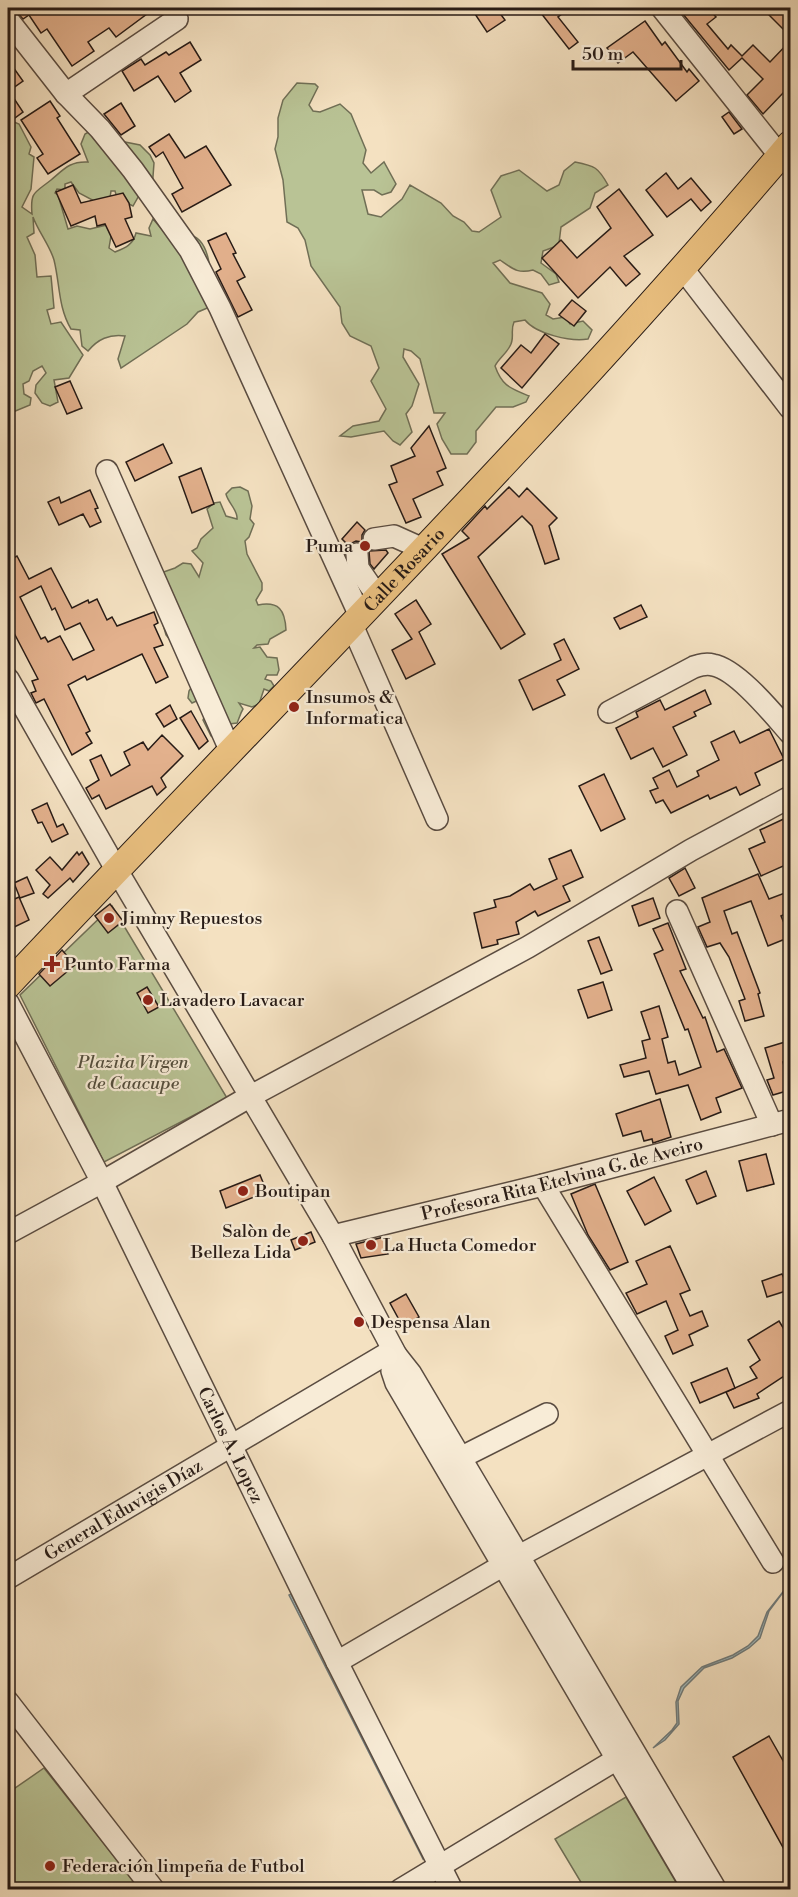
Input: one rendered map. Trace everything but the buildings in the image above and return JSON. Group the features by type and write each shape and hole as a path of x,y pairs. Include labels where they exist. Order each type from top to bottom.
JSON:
{"main road":[{"name":"Calle Rosario","path":"8,985 423,549 683,269 785,150"}],"street":[{"path":"662,8 785,150"},
{"path":"66,94 177,19"},
{"path":"8,20 66,94 100,129 133,170 190,250 220,308 356,621 437,819"},
{"path":"683,269 790,408"},
{"path":"107,471 231,752"},
{"path":"374,538 394,536 423,549"},
{"path":"357,554 358,568 378,597"},
{"path":"609,712 694,667 714,664 728,671 760,699 790,733"},
{"path":"8,679 249,1097 333,1236 394,1353 411,1374 460,1458 511,1560"},
{"path":"8,1233 249,1097 528,946 691,850 790,796"},
{"path":"677,911 781,1123"},
{"name":"Carlos A. Lopez","path":"8,1003 102,1182 337,1662 452,1890"},
{"name":"Profesora Rita Etelvina G. de Aveiro","path":"333,1236 543,1185 781,1123"},
{"path":"543,1185 773,1562"},
{"path":"394,1353 392,1371 396,1383 511,1560 625,1754 716,1890"},
{"name":"General Eduvigis Díaz","path":"8,1578 231,1445 394,1353"},
{"path":"337,1662 511,1560 790,1411"},
{"path":"460,1458 547,1414"},
{"path":"8,1702 154,1890"},
{"path":"400,1890 625,1754"},
{"path":"625,1754 694,1890"}],"green space":[{"path":"297,83 315,84 318,87 309,105 313,111 320,112 340,104 351,114 366,150 363,163 371,173 384,162 396,184 391,192 382,195 374,190 362,190 368,214 381,217 402,199 410,185 441,203 472,231 479,232 501,217 491,190 501,176 519,170 547,191 559,185 564,171 575,162 595,168 608,185 595,193 590,208 561,227 559,243 543,251 541,263 556,274 559,282 549,285 541,274 533,270 516,270 500,260 493,263 510,283 542,293 550,304 546,315 553,319 565,317 570,324 583,321 592,330 588,339 581,340 545,333 525,320 514,322 511,343 495,366 508,386 529,396 526,402 513,407 496,407 476,431 476,442 467,454 451,454 442,439 437,424 445,413 434,413 420,359 411,351 404,349 403,357 419,384 412,406 406,414 412,432 400,445 384,431 351,437 340,436 353,426 379,421 386,409 371,381 379,368 371,346 350,336 342,323 340,307 311,266 305,240 298,228 287,222 283,180 275,149 278,137 278,118 283,100"},
{"path":"14,122 19,124 31,147 29,154 34,157 31,189 22,207 32,214 32,201 37,190 68,166 88,162 81,144 85,134 92,130 115,140 140,145 154,163 152,190 141,192 133,206 117,198 115,191 111,191 110,198 96,202 79,193 71,182 65,184 65,190 57,189 55,193 58,195 68,229 77,226 90,229 111,224 109,248 115,252 131,243 136,233 151,236 149,228 153,219 171,240 185,235 194,237 201,242 209,262 212,306 198,312 187,324 121,368 118,359 125,336 104,338 88,351 82,346 80,330 71,329 61,304 54,260 33,217 34,233 27,237 35,255 37,277 51,276 54,308 47,310 51,324 61,322 83,355 69,378 54,380 58,402 50,406 42,403 35,393 36,385 46,373 42,366 33,371 29,381 23,384 24,394 31,398 30,405 13,412 8,400 8,126"},
{"path":"240,487 248,491 252,506 250,519 254,524 245,541 247,554 262,583 262,590 256,600 258,605 271,604 280,608 286,630 270,639 268,644 257,645 254,648 260,647 267,657 277,658 279,670 277,675 267,675 265,679 271,681 274,686 269,691 264,689 259,704 252,707 239,703 243,709 237,723 229,724 220,742 211,736 203,720 206,713 201,699 192,703 188,698 193,685 180,652 166,635 160,614 155,575 183,563 191,564 199,577 203,563 192,551 213,528 207,509 214,503 220,502 226,516 237,519 226,494 232,488"},
{"name":"Plazita Virgen de Caacupe","path":"112,906 227,1098 104,1162 20,995"},
{"path":"44,1768 140,1889 8,1889 8,1793"},
{"path":"626,1797 680,1889 585,1889 555,1839"}],"water":[{"path":"790,1583 769,1611 760,1638 732,1658 704,1668 684,1688 678,1701 679,1724 665,1740 653,1748 677,1723 676,1702 681,1687 702,1667 733,1655 748,1646 758,1636 767,1612"},
{"path":"291,1594 424,1858 423,1859 289,1595"}],"place":[{"name":"Puma","path":"365,546"},
{"name":"Insumos & Informatica","path":"294,707"},
{"name":"Jimmy Repuestos","path":"109,918"},
{"name":"Punto Farma","path":"52,964"},
{"name":"Lavadero Lavacar","path":"148,1000"},
{"name":"Boutipan","path":"243,1191"},
{"name":"Salòn de Belleza Lida","path":"303,1241"},
{"name":"La Hucta Comedor","path":"371,1245"},
{"name":"Despensa Alan","path":"359,1322"},
{"name":"Federación limpeña de Futbol","path":"50,1866"}]}
